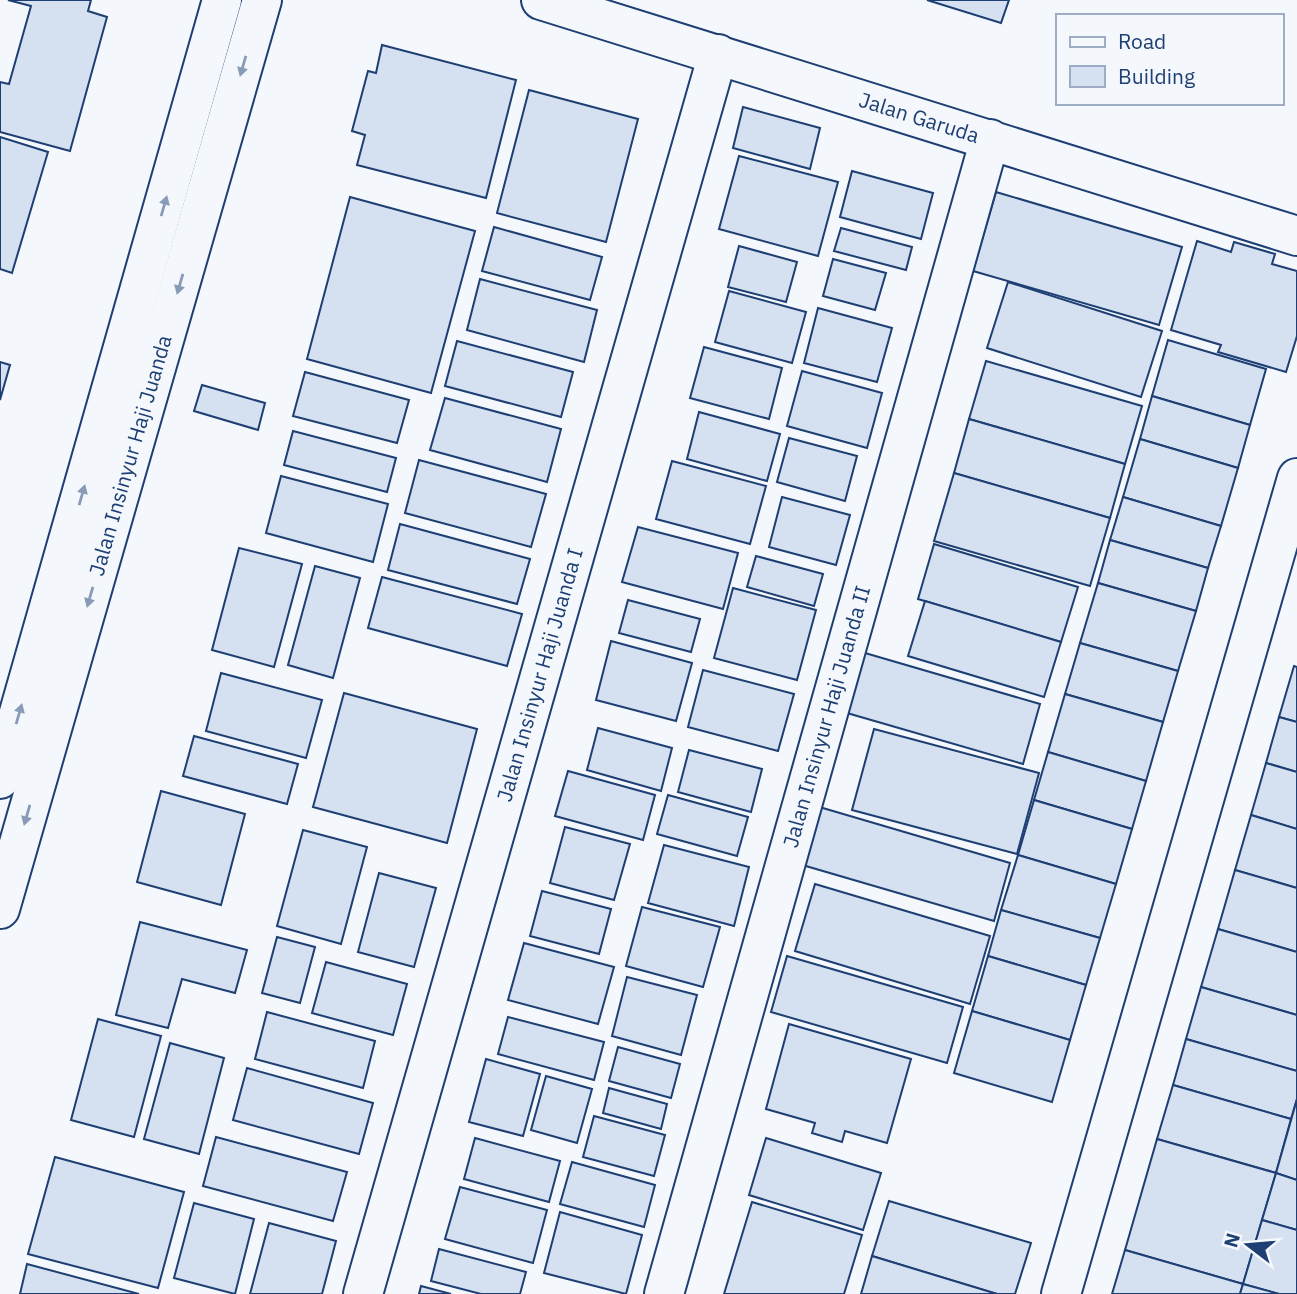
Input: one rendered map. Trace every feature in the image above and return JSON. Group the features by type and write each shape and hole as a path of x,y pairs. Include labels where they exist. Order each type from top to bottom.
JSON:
{"street":[{"name":"Jalan Insinyur Haji Juanda","path":"0,779 222,0"},
{"name":"Jalan Insinyur Haji Juanda","path":"0,909 262,0"},
{"name":"Jalan Garuda","path":"541,0 1297,236"},
{"name":"Jalan Insinyur Haji Juanda I","path":"363,1294 718,54"},
{"name":"Jalan Insinyur Haji Juanda II","path":"664,1294 990,139"},
{"path":"1060,1294 1297,478"}],"building":[{"path":"8,0 91,0 88,11 107,17 70,151 0,132 0,82 9,84 31,6"},
{"path":"927,0 1009,0 1001,23"},
{"path":"382,45 516,80 486,198 357,165 365,135 352,131 368,71 376,73"},
{"path":"529,90 638,119 606,242 497,213"},
{"path":"743,107 820,128 810,169 733,148"},
{"path":"0,137 48,152 12,273 0,269"},
{"path":"739,156 838,182 818,256 719,229"},
{"path":"852,171 933,193 921,239 840,217"},
{"path":"996,192 1182,247 1159,325 973,271"},
{"path":"350,197 475,231 431,393 307,359"},
{"path":"494,227 602,257 590,300 482,271"},
{"path":"841,228 912,247 906,270 834,251"},
{"path":"1197,241 1231,252 1234,242 1275,254 1272,264 1297,271 1297,336 1286,372 1218,352 1221,345 1171,330"},
{"path":"739,246 797,262 786,302 728,287"},
{"path":"833,259 886,273 875,310 823,296"},
{"path":"480,279 597,310 584,362 467,330"},
{"path":"1008,282 1162,331 1141,397 987,348"},
{"path":"729,291 806,312 792,363 715,342"},
{"path":"818,308 892,328 877,382 804,363"},
{"path":"1168,340 1266,369 1250,425 1152,396"},
{"path":"457,341 573,372 561,417 445,386"},
{"path":"704,347 782,368 769,419 690,398"},
{"path":"986,361 1142,406 1125,464 969,419"},
{"path":"0,362 10,365 0,400"},
{"path":"802,371 882,393 867,448 787,426"},
{"path":"305,372 409,400 397,443 293,416"},
{"path":"202,385 265,403 258,430 194,411"},
{"path":"1152,396 1250,425 1238,468 1140,439"},
{"path":"445,398 561,429 547,482 430,450"},
{"path":"699,412 780,434 767,481 687,459"},
{"path":"969,419 1125,464 1110,518 954,473"},
{"path":"293,431 396,458 387,492 284,465"},
{"path":"789,438 857,456 845,501 777,482"},
{"path":"1140,439 1238,468 1221,526 1123,497"},
{"path":"419,460 546,494 531,547 405,513"},
{"path":"672,461 766,486 750,544 656,519"},
{"path":"954,473 1110,518 1090,586 934,541"},
{"path":"281,476 388,504 373,562 266,533"},
{"path":"782,497 850,515 836,565 769,547"},
{"path":"1123,497 1221,526 1208,568 1110,540"},
{"path":"400,524 530,559 517,604 388,570"},
{"path":"638,527 738,553 723,609 622,582"},
{"path":"1110,540 1208,568 1196,611 1098,583"},
{"path":"934,544 1078,587 1061,642 918,599"},
{"path":"239,548 302,564 274,667 212,650"},
{"path":"756,556 823,574 814,606 747,587"},
{"path":"315,566 360,578 333,678 288,665"},
{"path":"382,577 522,614 507,666 368,628"},
{"path":"1098,583 1196,611 1178,671 1080,643"},
{"path":"733,588 816,610 797,680 714,658"},
{"path":"628,600 700,619 691,652 619,633"},
{"path":"925,601 1061,642 1044,697 908,656"},
{"path":"611,641 692,663 676,721 596,700"},
{"path":"1080,643 1178,671 1163,722 1065,694"},
{"path":"865,653 1040,704 1023,764 847,713"},
{"path":"1294,666 1297,667 1297,722 1279,717"},
{"path":"703,670 794,694 778,751 688,727"},
{"path":"221,673 322,700 306,758 206,731"},
{"path":"344,693 477,729 447,843 313,807"},
{"path":"1065,694 1163,722 1146,781 1048,752"},
{"path":"1279,717 1297,722 1297,772 1266,763"},
{"path":"598,728 672,748 661,791 587,770"},
{"path":"874,729 1039,773 1017,854 852,810"},
{"path":"194,736 298,764 287,804 183,776"},
{"path":"689,750 762,769 751,812 678,792"},
{"path":"1048,752 1146,781 1132,829 1034,800"},
{"path":"1266,763 1297,772 1297,829 1251,815"},
{"path":"568,771 655,795 643,840 555,816"},
{"path":"161,791 245,814 221,905 137,882"},
{"path":"668,795 748,817 737,856 657,834"},
{"path":"1034,800 1132,829 1116,884 1018,855"},
{"path":"816,806 1010,863 994,921 799,864"},
{"path":"1251,815 1297,829 1297,888 1235,870"},
{"path":"565,827 630,844 614,900 550,883"},
{"path":"303,830 367,847 341,944 277,926"},
{"path":"664,845 749,867 734,926 648,903"},
{"path":"1018,855 1116,884 1100,938 1001,910"},
{"path":"1235,870 1297,888 1297,952 1218,929"},
{"path":"379,873 436,888 414,967 358,952"},
{"path":"815,884 990,936 970,1004 795,951"},
{"path":"542,891 611,909 599,954 530,936"},
{"path":"642,907 720,927 703,987 626,966"},
{"path":"1001,910 1100,938 1086,985 988,956"},
{"path":"140,922 247,950 235,993 182,979 168,1028 116,1015"},
{"path":"1218,929 1297,952 1297,1015 1201,987"},
{"path":"277,937 315,947 300,1003 262,993"},
{"path":"524,943 614,967 598,1024 508,1000"},
{"path":"787,956 963,1007 947,1063 771,1012"},
{"path":"988,956 1086,985 1070,1040 972,1011"},
{"path":"326,962 407,984 393,1035 312,1013"},
{"path":"627,977 697,995 681,1055 612,1036"},
{"path":"1201,987 1297,1015 1297,1071 1186,1039"},
{"path":"972,1011 1070,1040 1052,1102 954,1073"},
{"path":"267,1012 375,1041 363,1088 255,1059"},
{"path":"508,1017 604,1042 594,1080 498,1054"},
{"path":"98,1019 161,1036 134,1137 71,1120"},
{"path":"789,1024 911,1059 887,1143 845,1131 842,1142 812,1133 815,1123 766,1109"},
{"path":"1186,1039 1297,1071 1297,1099 1291,1119 1173,1085"},
{"path":"170,1043 224,1058 199,1154 144,1139"},
{"path":"618,1047 680,1064 671,1098 609,1081"},
{"path":"486,1059 540,1074 523,1136 469,1122"},
{"path":"247,1068 373,1103 359,1154 233,1120"},
{"path":"546,1076 592,1089 577,1143 531,1130"},
{"path":"1173,1085 1291,1119 1276,1173 1157,1139"},
{"path":"609,1088 667,1104 661,1129 603,1113"},
{"path":"1297,1099 1297,1180 1276,1173"},
{"path":"594,1116 665,1135 654,1176 583,1157"},
{"path":"216,1137 347,1172 333,1221 203,1186"},
{"path":"475,1138 560,1161 549,1202 464,1179"},
{"path":"766,1138 881,1173 863,1230 749,1195"},
{"path":"1157,1139 1276,1173 1243,1284 1125,1250"},
{"path":"55,1157 184,1192 158,1288 28,1254"},
{"path":"572,1162 655,1185 644,1227 560,1204"},
{"path":"1276,1173 1297,1180 1297,1230 1262,1220"},
{"path":"460,1187 547,1210 533,1263 445,1239"},
{"path":"889,1201 1031,1243 1015,1294 997,1294 872,1256"},
{"path":"752,1202 862,1235 844,1294 724,1294"},
{"path":"194,1203 254,1219 235,1294 174,1278"},
{"path":"560,1212 642,1235 626,1294 544,1273"},
{"path":"1262,1220 1297,1230 1297,1294 1279,1294 1243,1284"},
{"path":"269,1223 336,1241 322,1294 250,1294"},
{"path":"439,1249 526,1272 520,1294 481,1294 431,1281"},
{"path":"1125,1250 1243,1284 1240,1294 1112,1294"},
{"path":"872,1256 997,1294 861,1294"},
{"path":"27,1264 139,1294 20,1294"},
{"path":"1243,1284 1279,1294 1240,1294"},
{"path":"421,1286 451,1294 419,1294"}]}
